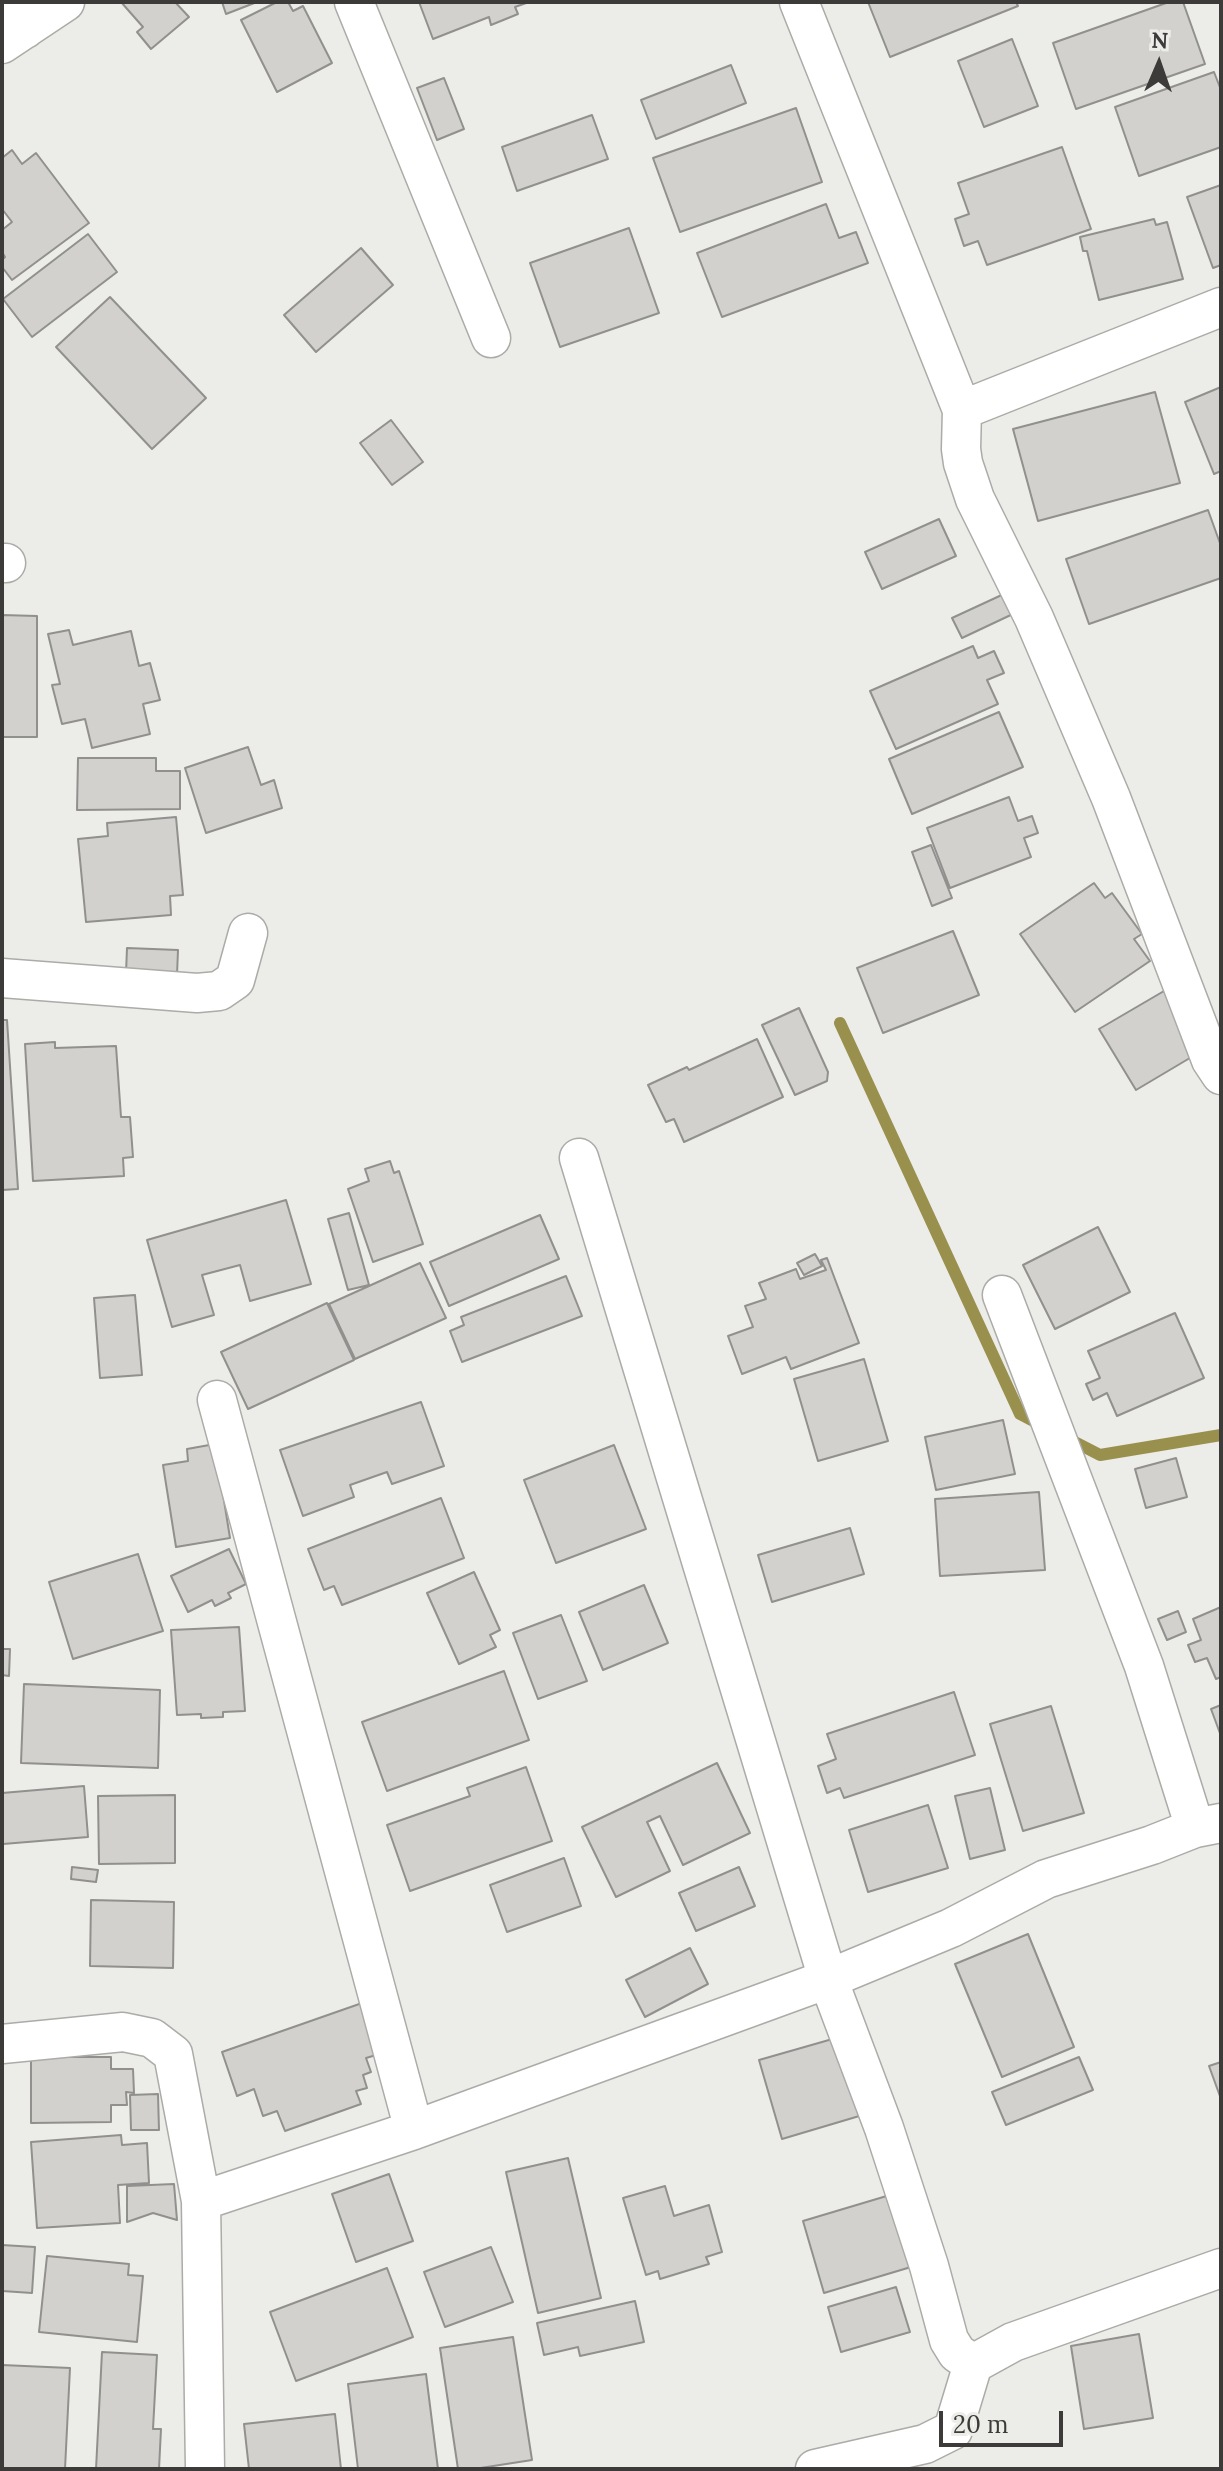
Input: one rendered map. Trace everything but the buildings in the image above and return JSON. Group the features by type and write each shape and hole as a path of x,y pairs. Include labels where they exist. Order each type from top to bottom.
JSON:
{"street":[{"path":"10,25 65,2"},
{"path":"354,2 491,338"},
{"path":"799,2 962,410 963,463 975,499 1034,618 1105,784 1211,1060 1221,1075"},
{"path":"962,410 1221,307"},
{"path":"2,978 197,993 219,991 235,980 248,933"},
{"path":"579,1158 828,1979 884,2128 929,2266 949,2340 957,2353 973,2364"},
{"path":"201,2201 414,2130 828,1979 951,1928 1046,1879 1208,1825 1002,1295"},
{"path":"217,1400 414,2130"},
{"path":"2,2044 123,2032 152,2038 173,2054 201,2201 205,2469"},
{"path":"815,2469 925,2444 953,2430 973,2364 1013,2342 1221,2268"}],"waterway":[{"path":"840,1023 1020,1414 1043,1426"},
{"path":"1067,1438 1100,1455 1221,1435"}]}
